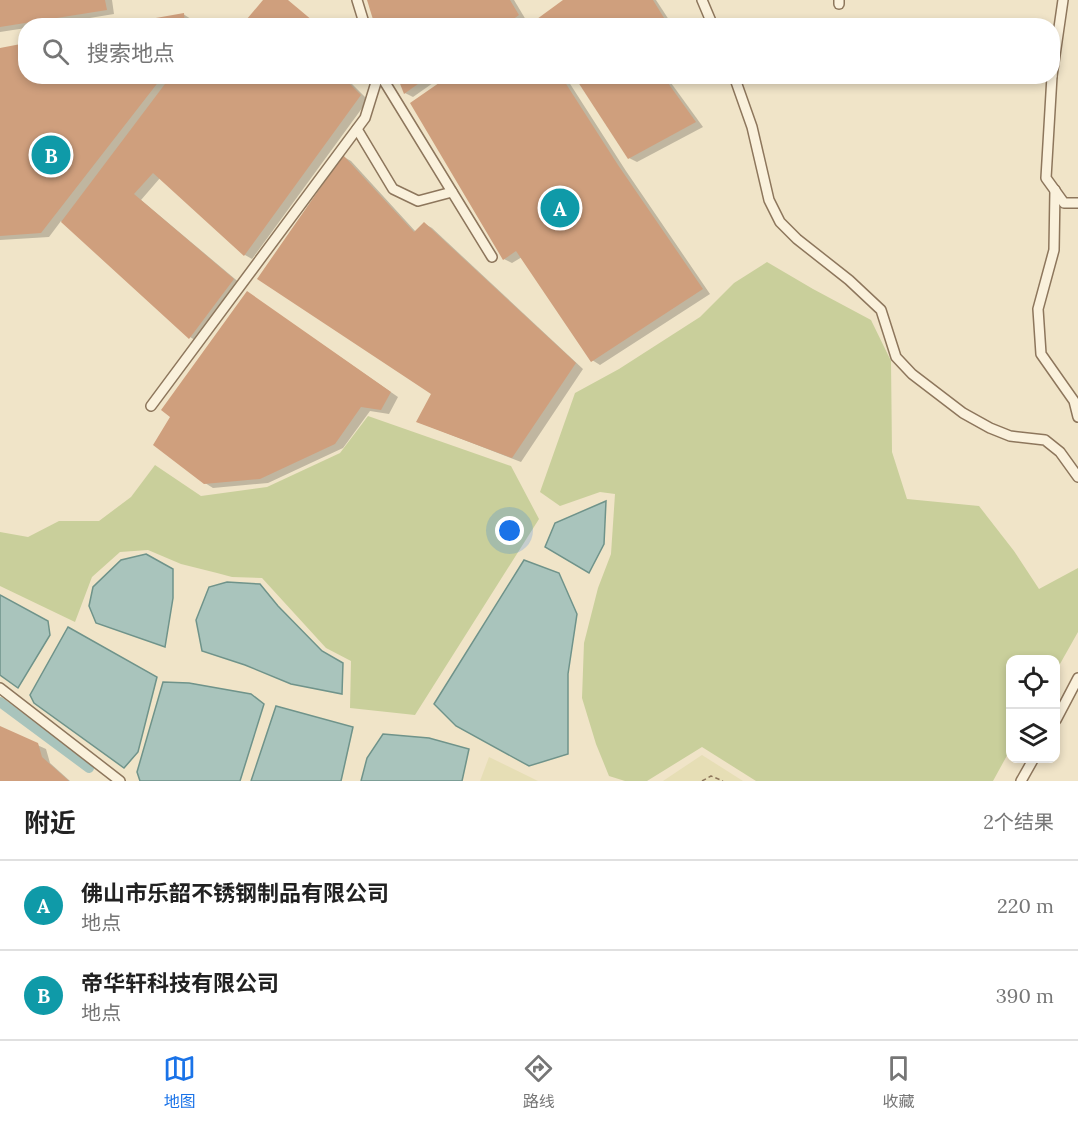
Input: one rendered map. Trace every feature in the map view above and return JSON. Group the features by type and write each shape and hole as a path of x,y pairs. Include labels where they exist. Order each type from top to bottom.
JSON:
{"street":[{"path":"357,0 363,18"},
{"path":"702,0 710,18"},
{"path":"1060,21 1063,0"},
{"path":"151,406 365,118 377,84"},
{"path":"385,84 492,257"},
{"path":"737,84 752,127 769,200 780,222 881,310 896,357 912,374 963,412 990,428 1010,436 1045,440 1060,452 1078,477"},
{"path":"1052,84 1046,178 1064,203 1078,203"},
{"path":"357,129 393,189 418,201 452,192"},
{"path":"1055,190 1054,250 1038,309 1041,354 1074,400 1078,417"},
{"path":"1060,712 1078,678"},
{"path":"0,688 120,781"},
{"path":"1021,781 1032,763"}],"path":[{"path":"702,781 711,776 723,781"}],"shaded area":[{"path":"702,755 743,781 663,781"},
{"path":"489,757 538,781 480,781"}],"green space":[{"path":"767,262 871,320 891,361 892,452 907,499 979,506 1014,551 1039,589 1078,568 1078,632 1060,664 1060,655 1006,655 1006,757 993,781 756,781 702,747 647,781 625,781 609,776 596,744 582,698 584,643 598,588 611,554 615,494 600,492 560,506 540,492 575,393 619,369 700,317 734,283"},
{"path":"368,416 511,466 539,519 415,715 350,708 351,661 326,648 262,578 232,577 181,564 148,550 120,552 92,577 75,622 0,586 0,532 28,537 59,521 99,521 131,497 155,465 201,496 267,487 340,453"}],"water":[{"path":"606,501 604,544 589,573 545,547 555,523"},
{"path":"146,554 173,569 173,598 165,647 96,623 89,606 93,587 121,560"},
{"path":"524,560 559,573 577,614 568,674 568,754 529,766 456,726 434,704"},
{"path":"227,582 260,584 322,651 343,663 342,694 291,684 245,665 202,651 196,620 209,587"},
{"path":"0,595 48,621 50,635 18,688 0,675"},
{"path":"68,627 157,677 138,752 124,768 34,703 30,695"},
{"path":"163,682 189,683 251,694 264,704 240,781 140,781 137,772"},
{"path":"276,706 353,727 341,781 251,781"},
{"path":"383,734 429,738 469,749 462,781 361,781 367,758"}],"building":[{"path":"0,0 105,0 107,10 57,18 18,18 18,24 0,27"},
{"path":"263,0 288,0 309,18 248,18"},
{"path":"367,0 510,0 519,15 515,18 373,18"},
{"path":"563,0 653,0 664,18 538,18"},
{"path":"184,13 184,18 156,18"},
{"path":"18,45 18,84 157,84 41,233 0,236 0,48"},
{"path":"165,84 350,84 361,95 244,256 153,173 134,194 234,279 189,339 61,222"},
{"path":"400,84 418,84 404,94"},
{"path":"437,84 566,84 618,165 703,289 591,362 516,251 503,260 410,103"},
{"path":"579,84 669,84 696,122 628,159"},
{"path":"343,155 414,232 424,222 576,363 512,458 416,422 431,394 257,279"},
{"path":"247,291 391,392 381,410 361,407 335,444 260,479 204,484 153,445 170,417 161,410"},
{"path":"0,726 38,743 42,757 69,781 0,781"}],"waterway":[{"path":"0,702 89,768"}],"place":[{"name":"帝华轩科技有限公司","path":"51,155"},
{"name":"佛山市乐韶不锈钢制品有限公司","path":"560,208"}]}
